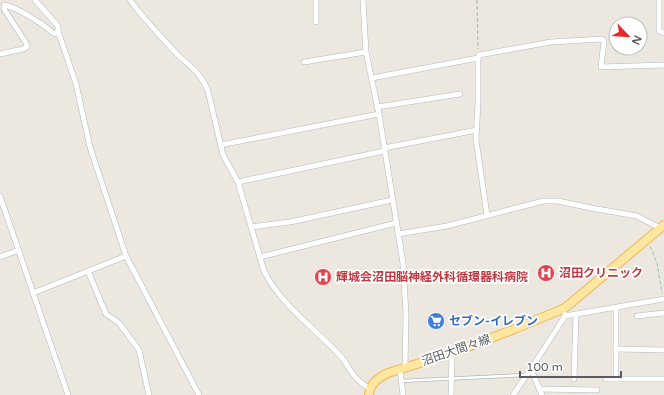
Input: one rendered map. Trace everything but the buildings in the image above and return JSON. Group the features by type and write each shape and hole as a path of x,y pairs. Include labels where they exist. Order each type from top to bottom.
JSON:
{"main road":[{"name":"沼田大間々線","path":"369,392 379,378 403,368 452,353 565,312 662,226"}],"street":[{"path":"35,0 58,26 58,31 76,84 90,147 126,256 199,395"},
{"path":"130,0 146,21 178,55 198,72 204,82 208,91 223,155 238,182 264,271 270,284 297,314 345,361 351,372 369,392"},
{"path":"316,0 316,22"},
{"path":"363,0 366,52 379,114 403,263 406,314 401,381 403,395"},
{"path":"659,0 659,31 664,33"},
{"path":"0,54 27,47 26,43 4,9 4,5 36,20 53,33 56,34 58,31"},
{"path":"372,78 478,58 479,55 551,42 602,39 604,41 601,67 664,66"},
{"path":"304,62 366,52"},
{"path":"478,58 476,140 487,215"},
{"path":"377,107 460,94"},
{"path":"220,145 379,114"},
{"path":"238,182 477,130"},
{"path":"0,196 68,395"},
{"path":"251,227 290,222 392,200"},
{"path":"398,234 447,226 543,201 558,201 637,216 662,226"},
{"path":"260,257 396,223"},
{"path":"0,256 19,250"},
{"path":"33,293 126,256"},
{"path":"88,271 106,314 119,323 139,350 148,395"},
{"path":"513,395 527,375 565,312 576,314 663,300"},
{"path":"616,308 616,379"},
{"path":"637,316 664,312"},
{"path":"574,379 576,314"},
{"path":"616,349 664,350"},
{"path":"451,395 452,353"},
{"path":"531,368 542,395"},
{"path":"606,379 664,379"},
{"path":"539,389 597,390"}],"lane":[{"path":"401,381 527,375"}],"path":[{"path":"477,0 478,58"},
{"path":"646,240 657,263 663,300"}],"place":[{"name":"沼田クリニック","path":"546,273"},
{"name":"輝城会沼田脳神経外科循環器科病院","path":"323,277"},
{"name":"セブン-イレブン","path":"436,321"}]}
